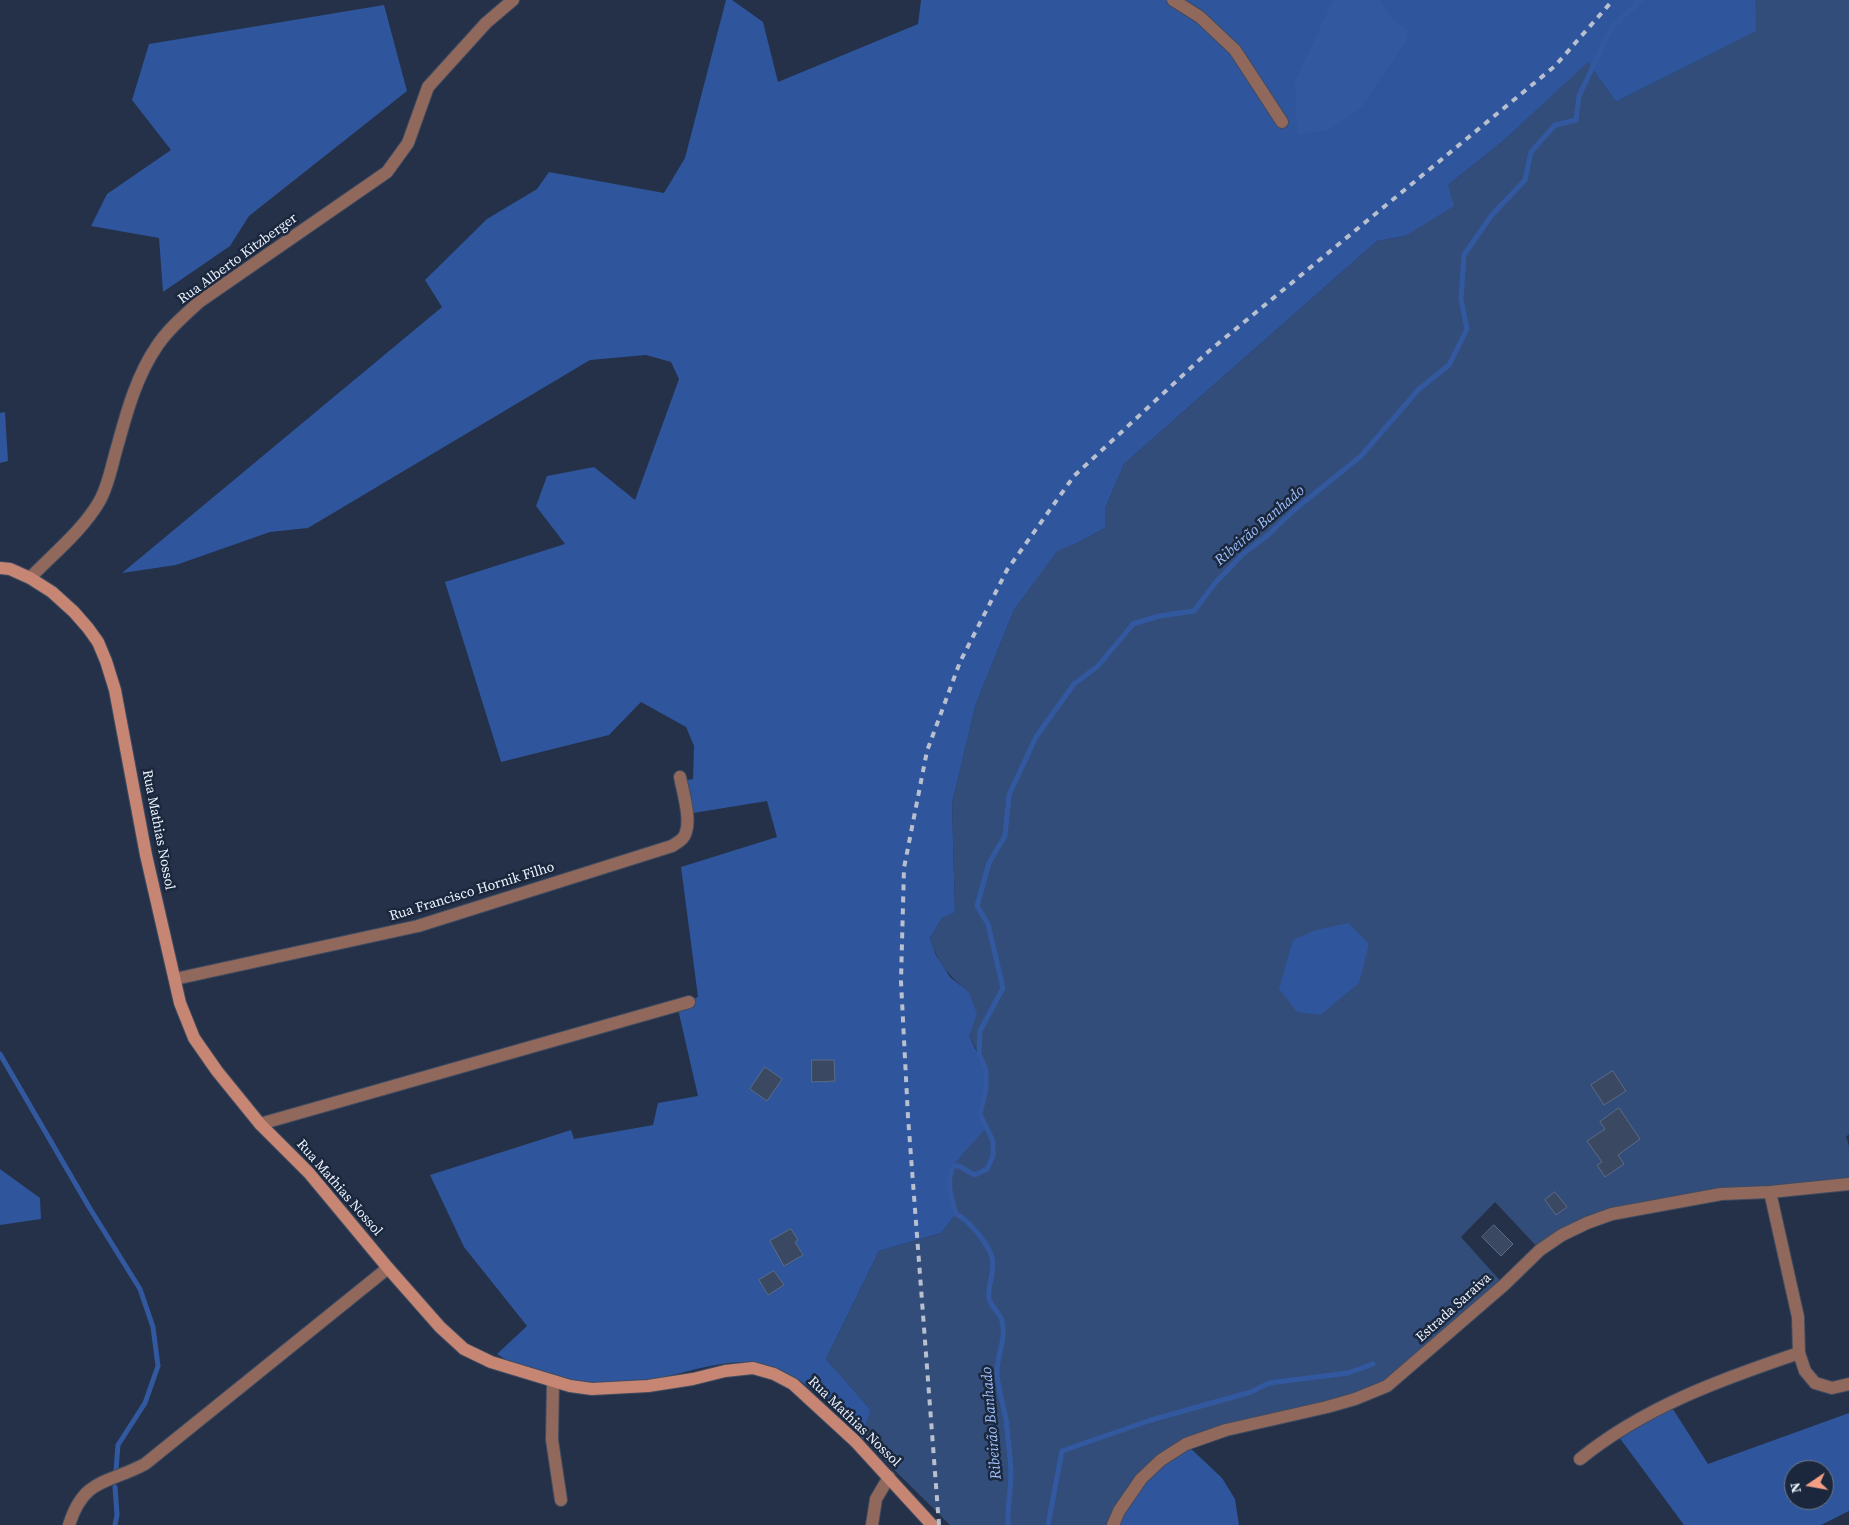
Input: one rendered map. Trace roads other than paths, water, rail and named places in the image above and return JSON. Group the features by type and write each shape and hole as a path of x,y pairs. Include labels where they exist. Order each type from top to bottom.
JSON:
{"street":[{"name":"Rua Alberto Kitzberger","path":"30,578 89,517 99,502 106,489 112,462 136,387 157,346 199,302 387,172 408,143 428,87 486,23 514,0"},
{"path":"1173,0 1200,17 1235,50 1282,122"},
{"name":"Rua Mathias Nossol","path":"0,568 10,569 30,578 52,592 74,612 98,642 106,661 116,690 146,855 180,1003 194,1038 217,1071 260,1124 309,1173 440,1327 464,1349 492,1362 553,1381 592,1389 648,1386 693,1379 725,1371 753,1368 774,1374 793,1384 855,1441 932,1525"},
{"name":"Rua Francisco Hornik Filho","path":"175,979 418,926 672,846 682,839 688,828 680,777"},
{"path":"260,1124 689,1002"},
{"name":"Estrada Saraiva","path":"1112,1525 1119,1511 1141,1479 1160,1460 1186,1444 1226,1430 1346,1402 1387,1386 1484,1302 1540,1250 1570,1231 1612,1214 1721,1194 1770,1192 1849,1184"},
{"path":"1770,1192 1798,1317 1799,1354 1805,1371 1815,1383 1832,1388 1849,1384"},
{"path":"69,1525 74,1509 92,1487 108,1478 128,1473 145,1464 388,1268"},
{"path":"1580,1459 1601,1441 1690,1392 1799,1354"},
{"path":"553,1381 552,1440 561,1500"},
{"path":"872,1525 876,1499 889,1476"}],"waterway":[{"name":"Ribeirão Banhado","path":"1008,1525 1011,1465 1006,1419 997,1374 1003,1328 1000,1315 991,1304 989,1298 993,1262 987,1246 977,1233 967,1221 956,1214 951,1196 950,1178 953,1166 959,1166 975,1175 987,1169 993,1156 993,1141 980,1114 986,1089 986,1070 979,1054 980,1031 1003,988 988,924 977,906 989,863 1005,836 1009,795 1036,737 1074,684 1098,666 1133,624 1159,616 1194,611 1216,582 1243,554 1361,456 1419,389 1449,365 1467,329 1461,299 1464,255 1491,216 1525,180 1531,152 1555,125 1576,120 1579,96 1611,28 1641,0"},
{"path":"0,1054 89,1207 140,1289 153,1327 158,1366 145,1403 118,1445 116,1470"},
{"path":"1048,1525 1062,1451 1151,1420 1251,1392 1269,1383 1348,1373 1373,1364"},
{"path":"115,1487 117,1515 115,1525"}],"railway":[{"path":"939,1525 908,1117 901,981 904,868 927,751 960,662 1007,570 1074,476 1209,351 1555,66 1613,0"}]}
